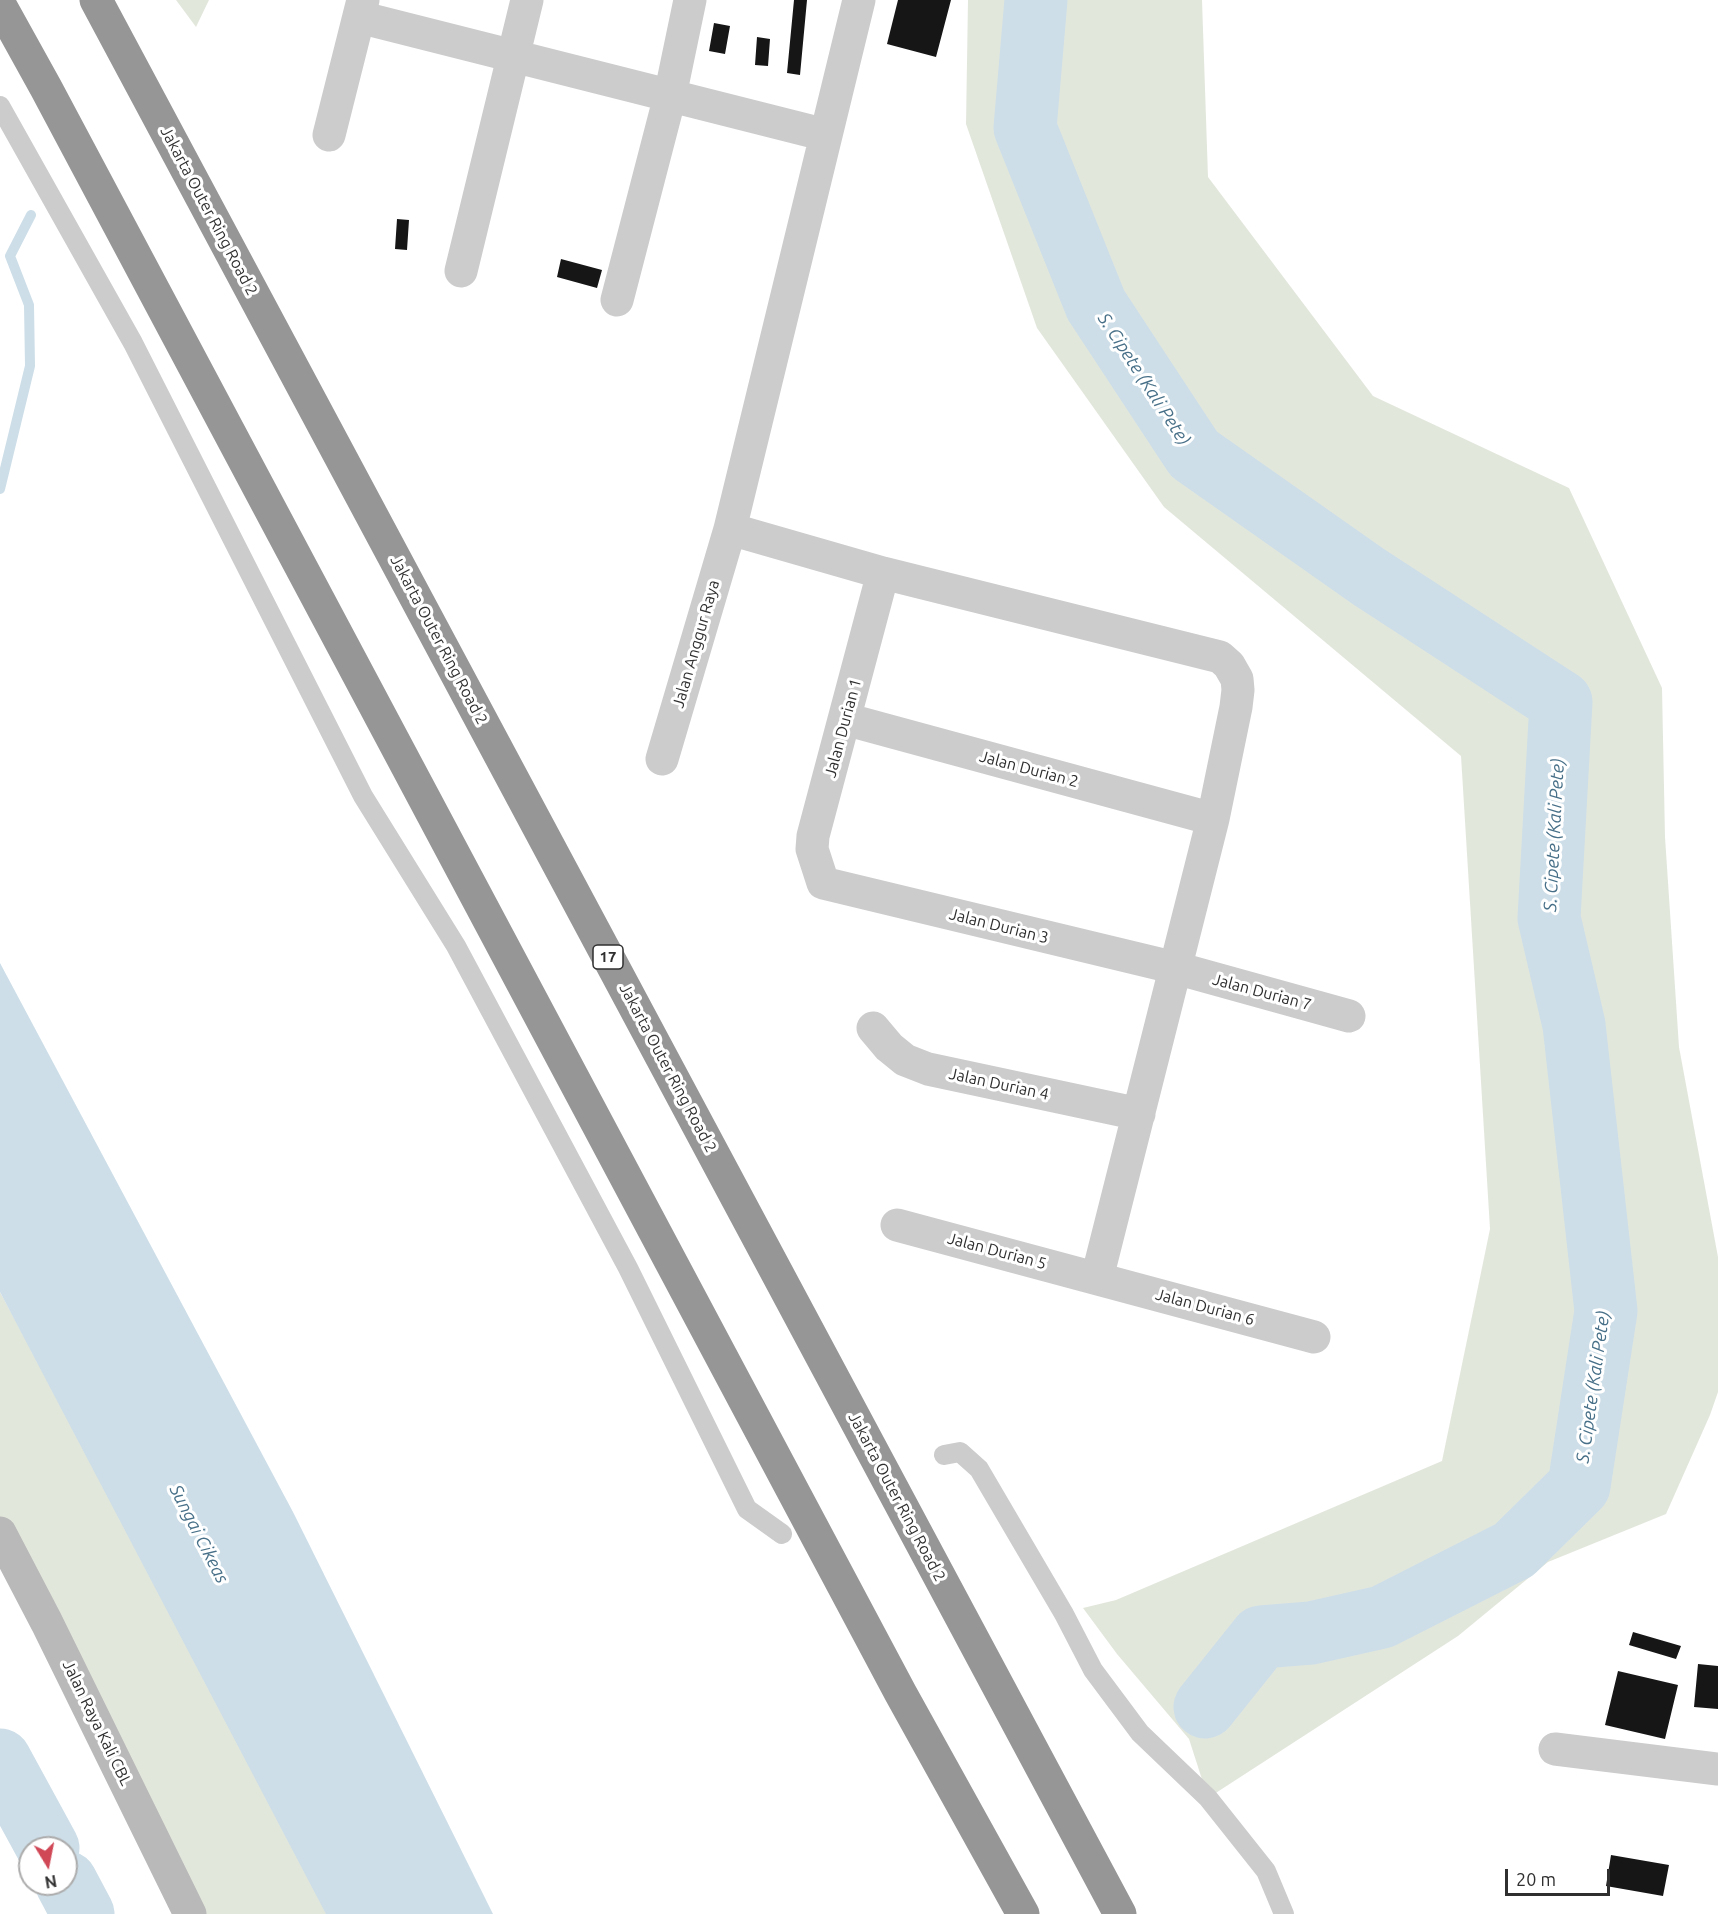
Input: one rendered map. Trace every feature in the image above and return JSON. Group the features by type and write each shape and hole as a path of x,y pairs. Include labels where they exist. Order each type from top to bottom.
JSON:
{"highway":[{"name":"Jakarta Outer Ring Road 2","path":"96,0 1120,1914"},
{"path":"0,5 901,1694 1023,1914"}],"main road":[{"name":"Jalan Raya Kali CBL","path":"0,1533 47,1623 190,1914"}],"street":[{"path":"461,271 527,0"},
{"path":"618,300 670,96 690,0"},
{"name":"Jalan Anggur Raya","path":"662,759 730,528 859,0"},
{"path":"329,135 361,8 514,56 826,135"},
{"path":"730,528 883,573 1220,657 1229,665 1237,679 1238,690 1213,819 1097,1278"},
{"name":"Jalan Durian 1","path":"823,883 812,849 813,836 883,573"},
{"name":"Jalan Durian 2","path":"845,719 1213,819"},
{"name":"Jalan Durian 3","path":"823,883 1176,969"},
{"name":"Jalan Durian 7","path":"1176,969 1349,1016"},
{"name":"Jalan Durian 4","path":"873,1028 889,1047 905,1060 928,1069 1139,1114"},
{"name":"Jalan Durian 5","path":"897,1225 1097,1278"},
{"name":"Jalan Durian 6","path":"1097,1278 1314,1337"},
{"path":"1555,1749 1718,1769"}],"lane":[{"path":"0,106 133,343 363,796 456,946 628,1268 747,1509 782,1534"},
{"path":"944,1455 960,1452 979,1469 1064,1614 1093,1670 1140,1733 1208,1798 1266,1871 1284,1914"}],"shaded area":[{"path":"176,0 209,0 196,27"},
{"path":"968,0 1202,0 1208,177 1373,396 1569,488 1662,688 1665,837 1679,1047 1718,1257 1718,1392 1710,1415 1666,1514 1548,1562 1458,1636 1208,1798 1189,1739 1117,1654 1083,1608 1116,1600 1442,1461 1490,1229 1461,756 1164,507 1037,328 966,124"},
{"path":"0,1292 336,1914 198,1914 0,1549"}],"water":[{"name":"Sungai Cikeas","path":"0,963 293,1512 493,1914 326,1914 0,1292"}],"building":[{"path":"794,0 807,0 800,75 787,73"},
{"path":"898,0 951,0 936,57 887,44"},
{"path":"714,23 730,26 725,54 709,51"},
{"path":"757,37 770,39 768,66 755,65"},
{"path":"397,219 409,220 407,250 395,249"},
{"path":"561,259 602,270 597,288 557,277"},
{"path":"1633,1632 1681,1646 1676,1659 1629,1645"},
{"path":"1698,1664 1718,1666 1718,1709 1694,1707"},
{"path":"1618,1671 1678,1685 1665,1739 1605,1725"},
{"path":"1611,1855 1669,1865 1663,1896 1606,1886"}],"waterway":[{"name":"S. Cipete (Kali Pete)","path":"1036,0 1025,128 1096,305 1194,454 1369,577 1561,702 1549,918 1574,1025 1606,1311 1579,1486 1514,1550 1382,1617 1311,1633 1261,1637 1205,1707"},
{"path":"0,489 30,366 29,305 10,256 31,215"},
{"path":"0,1760 41,1836"},
{"path":"73,1896 83,1914"}]}
